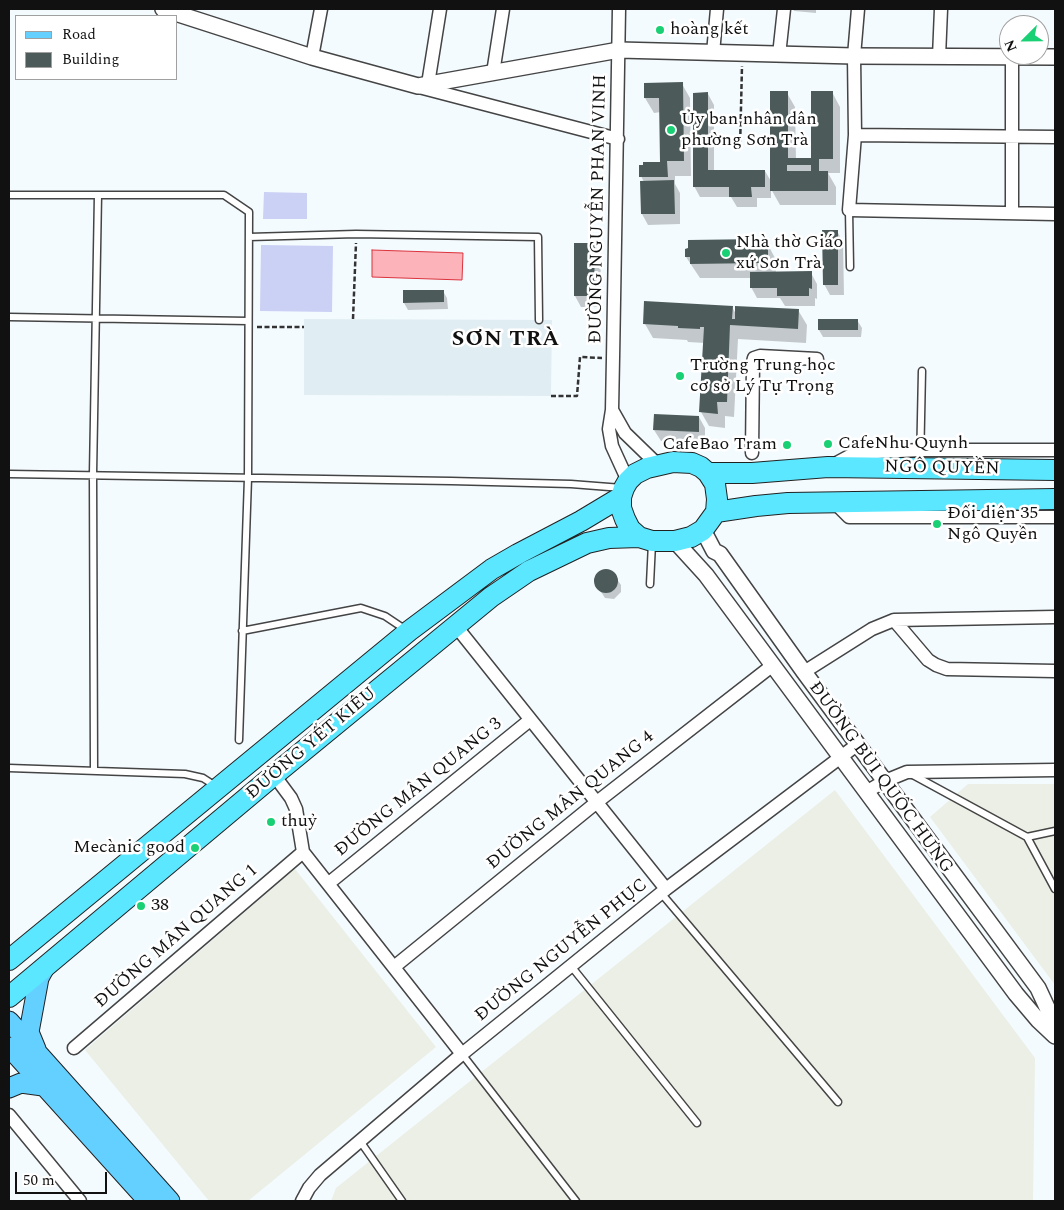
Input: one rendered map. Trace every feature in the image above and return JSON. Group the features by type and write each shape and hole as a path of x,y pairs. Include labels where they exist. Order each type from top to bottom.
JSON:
{"highway":[{"name":"NGÔ QUYỀN","path":"708,473 752,473 920,460 1055,470"},
{"path":"672,462 692,463 708,473 714,484 717,499 716,512 703,530 691,537 675,541 645,539 630,528 622,508 624,488 635,474 672,462"},
{"name":"ĐƯỜNG YẾT KIÊU","path":"10,958 409,631 492,569 581,521 624,488"},
{"name":"NGÔ QUYỀN","path":"716,512 788,503 1055,499"},
{"name":"ĐƯỜNG YẾT KIÊU","path":"9,997 274,775 491,597 529,571 597,540 645,539"}],"main road":[{"path":"40,1057 29,1032 39,978 45,967"},
{"path":"9,1021 170,1201"},
{"path":"9,1047 148,1201"},
{"path":"9,1062 39,1080"},
{"path":"9,1088 21,1082 39,1080"}],"street":[{"path":"163,9 312,57 423,85 618,139"},
{"path":"312,57 321,9"},
{"path":"423,85 440,9"},
{"path":"493,73 503,9"},
{"name":"ĐƯỜNG NGUYỄN PHAN VINH","path":"619,9 618,139 610,429 612,446 624,488"},
{"path":"713,52 717,9"},
{"path":"779,55 784,9"},
{"path":"858,9 854,56 855,135 849,210 1055,214"},
{"path":"939,57 942,9"},
{"path":"423,85 619,50 779,55 999,57"},
{"path":"1012,65 1012,213"},
{"path":"855,135 1055,137"},
{"path":"752,453 754,358 770,356 817,359"},
{"path":"612,410 620,427 658,465"},
{"path":"920,460 1055,450"},
{"path":"834,502 849,516 1055,517"},
{"name":"ĐƯỜNG BÙI QUỐC HƯNG","path":"703,530 714,551 720,554 804,672 1038,988 1046,1002 1055,1032"},
{"name":"ĐƯỜNG BÙI QUỐC HƯNG","path":"675,541 706,574 1016,994 1038,1020 1055,1036"},
{"path":"804,672 872,629 894,620 1055,617"},
{"path":"894,620 928,660 947,669 1055,671"},
{"path":"455,625 597,802 664,891"},
{"name":"ĐƯỜNG MÂN QUANG 4","path":"394,967 597,802 773,665"},
{"name":"ĐƯỜNG MÂN QUANG 3","path":"328,883 530,720"},
{"name":"ĐƯỜNG NGUYỄN PHỤC","path":"302,1201 309,1188 320,1175 462,1054 664,891 858,744"},
{"path":"866,792 885,781 908,772 1055,770"},
{"path":"274,775 291,798 296,809 303,852 462,1054"},
{"name":"ĐƯỜNG MÂN QUANG 1","path":"74,1048 303,852"},
{"path":"9,1116 80,1201"}],"lane":[{"path":"9,195 224,195 249,212 248,478 238,740"},
{"path":"94,770 93,474 98,195"},
{"path":"849,210 850,267"},
{"path":"249,237 356,234 538,236 539,320"},
{"path":"9,317 96,317 248,324"},
{"path":"920,460 922,371"},
{"path":"9,474 511,482 624,488"},
{"path":"645,539 650,584"},
{"path":"242,632 361,608 385,616 409,631"},
{"path":"9,768 185,774 203,778 218,788"},
{"path":"908,772 1027,838 1055,889"},
{"path":"1027,838 1055,831"},
{"path":"664,891 838,1102"},
{"path":"571,966 697,1123"},
{"path":"462,1054 576,1201"},
{"path":"360,1141 402,1201"}],"path":[{"path":"740,149 742,53"},
{"path":"354,319 356,234"},
{"path":"248,324 304,327"},
{"path":"552,396 576,396 580,358 613,358"}],"shaded area":[{"path":"264,192 307,193 307,219 263,219"},
{"path":"261,245 333,246 332,312 260,311"},
{"path":"372,250 463,253 462,280 372,277"},
{"path":"304,319 552,320 551,396 304,395"},
{"path":"968,784 1055,784 1055,985 930,817"},
{"path":"835,790 1035,1058 1033,1201 331,1201 336,1188"},
{"path":"295,869 436,1047 248,1201 209,1201 85,1050"}],"building":[{"name":"Ủy ban nhân dân phường Sơn Trà","path":"683,82 684,161 667,161 668,177 639,177 639,165 643,165 643,162 660,162 659,98 644,98 644,83"},
{"path":"770,91 788,91 788,158 811,158 811,91 833,91 833,159 819,159 819,171 828,171 828,191 770,191","holes":["787,165 811,165 811,171 787,171"]},
{"path":"708,92 708,170 765,170 765,187 751,187 752,197 729,197 729,187 693,187 693,93"},
{"path":"674,180 675,214 641,214 640,181"},
{"path":"822,230 838,230 838,285 823,285"},
{"name":"Nhà thờ Giáo xứ Sơn Trà","path":"761,239 761,242 768,242 768,260 762,260 762,263 690,264 690,257 685,257 688,240"},
{"path":"574,243 595,243 594,296 574,296"},
{"path":"812,271 812,289 809,288 809,296 777,296 777,288 750,288 750,272"},
{"path":"403,290 444,290 444,302 403,303"},
{"path":"644,301 733,306 732,319 735,319 735,306 799,309 798,329 730,325 727,402 717,402 718,414 699,412 704,327 700,327 700,329 678,328 678,326 643,324"},
{"path":"818,319 858,319 858,330 818,330"},
{"path":"654,414 699,416 699,432 653,430"},
{"path":"606,569 615,572 618,581 615,590 606,593 597,590 594,581 597,572"}],"place":[{"name":"hoàng kết","path":"660,30"},
{"name":"Ủy ban nhân dân phường Sơn Trà","path":"671,130"},
{"name":"Nhà thờ Giáo xứ Sơn Trà","path":"726,253"},
{"name":"Trường Trung học cơ sở Lý Tự Trọng","path":"680,376"},
{"name":"CafeNhu Quynh","path":"828,444"},
{"name":"CafeBao Tram","path":"787,445"},
{"name":"Đối diện 35 Ngô Quyền","path":"937,524"},
{"name":"thuỷ","path":"271,822"},
{"name":"Mecànic good","path":"195,848"},
{"name":"38","path":"141,906"}],"district":[{"name":"SƠN TRÀ","path":"506,341"}]}
